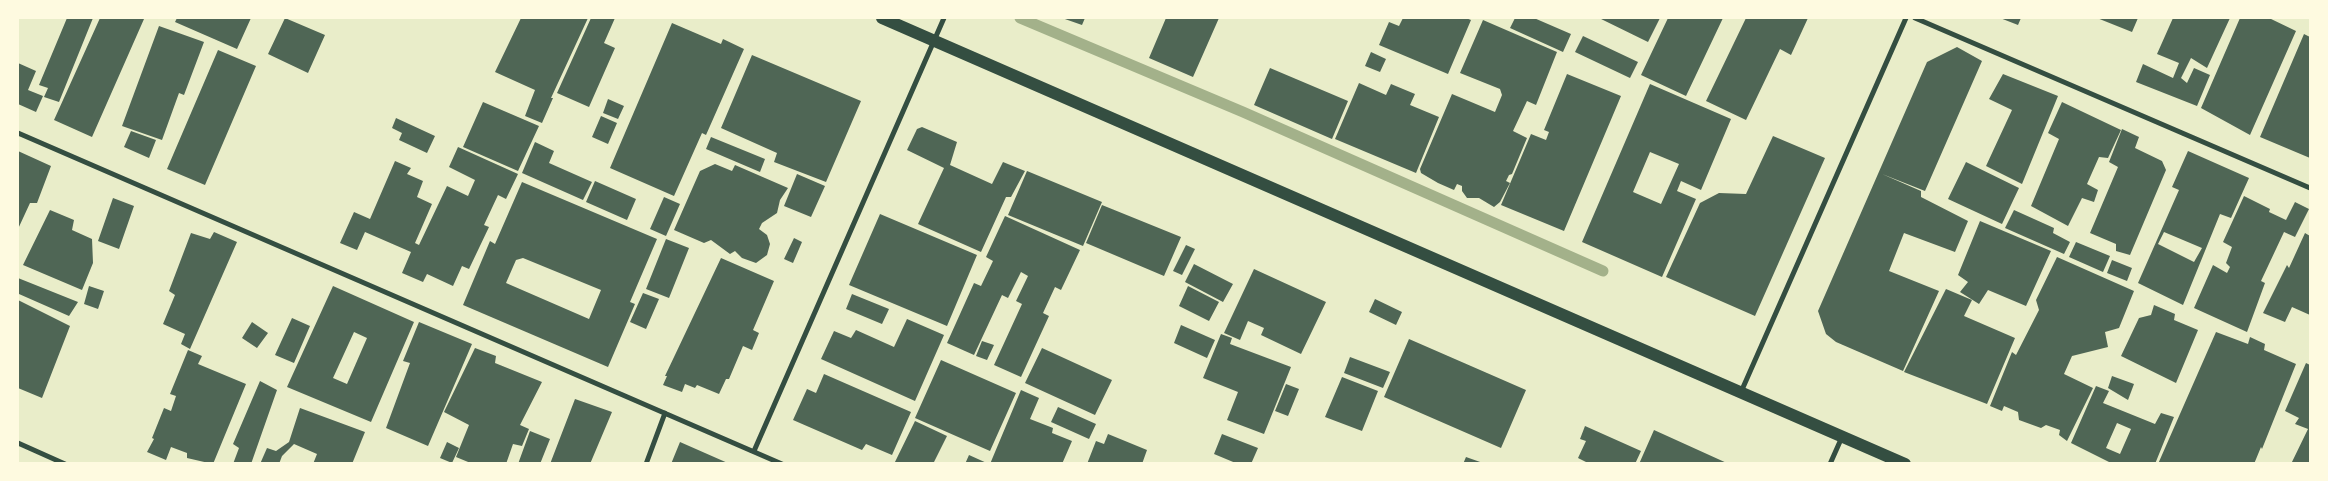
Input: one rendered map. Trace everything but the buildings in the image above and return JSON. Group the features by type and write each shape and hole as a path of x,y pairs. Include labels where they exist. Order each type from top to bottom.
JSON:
{"main road":[{"path":"882,18 1905,464"}],"street":[{"path":"754,451 944,18"},
{"path":"1741,392 1906,18"},
{"path":"1916,18 2310,188"},
{"path":"18,133 782,464"},
{"path":"646,464 665,413"},
{"path":"1830,464 1842,436"},
{"path":"18,443 65,464"}],"waterway":[{"path":"1020,18 1243,112 1603,271"}]}
